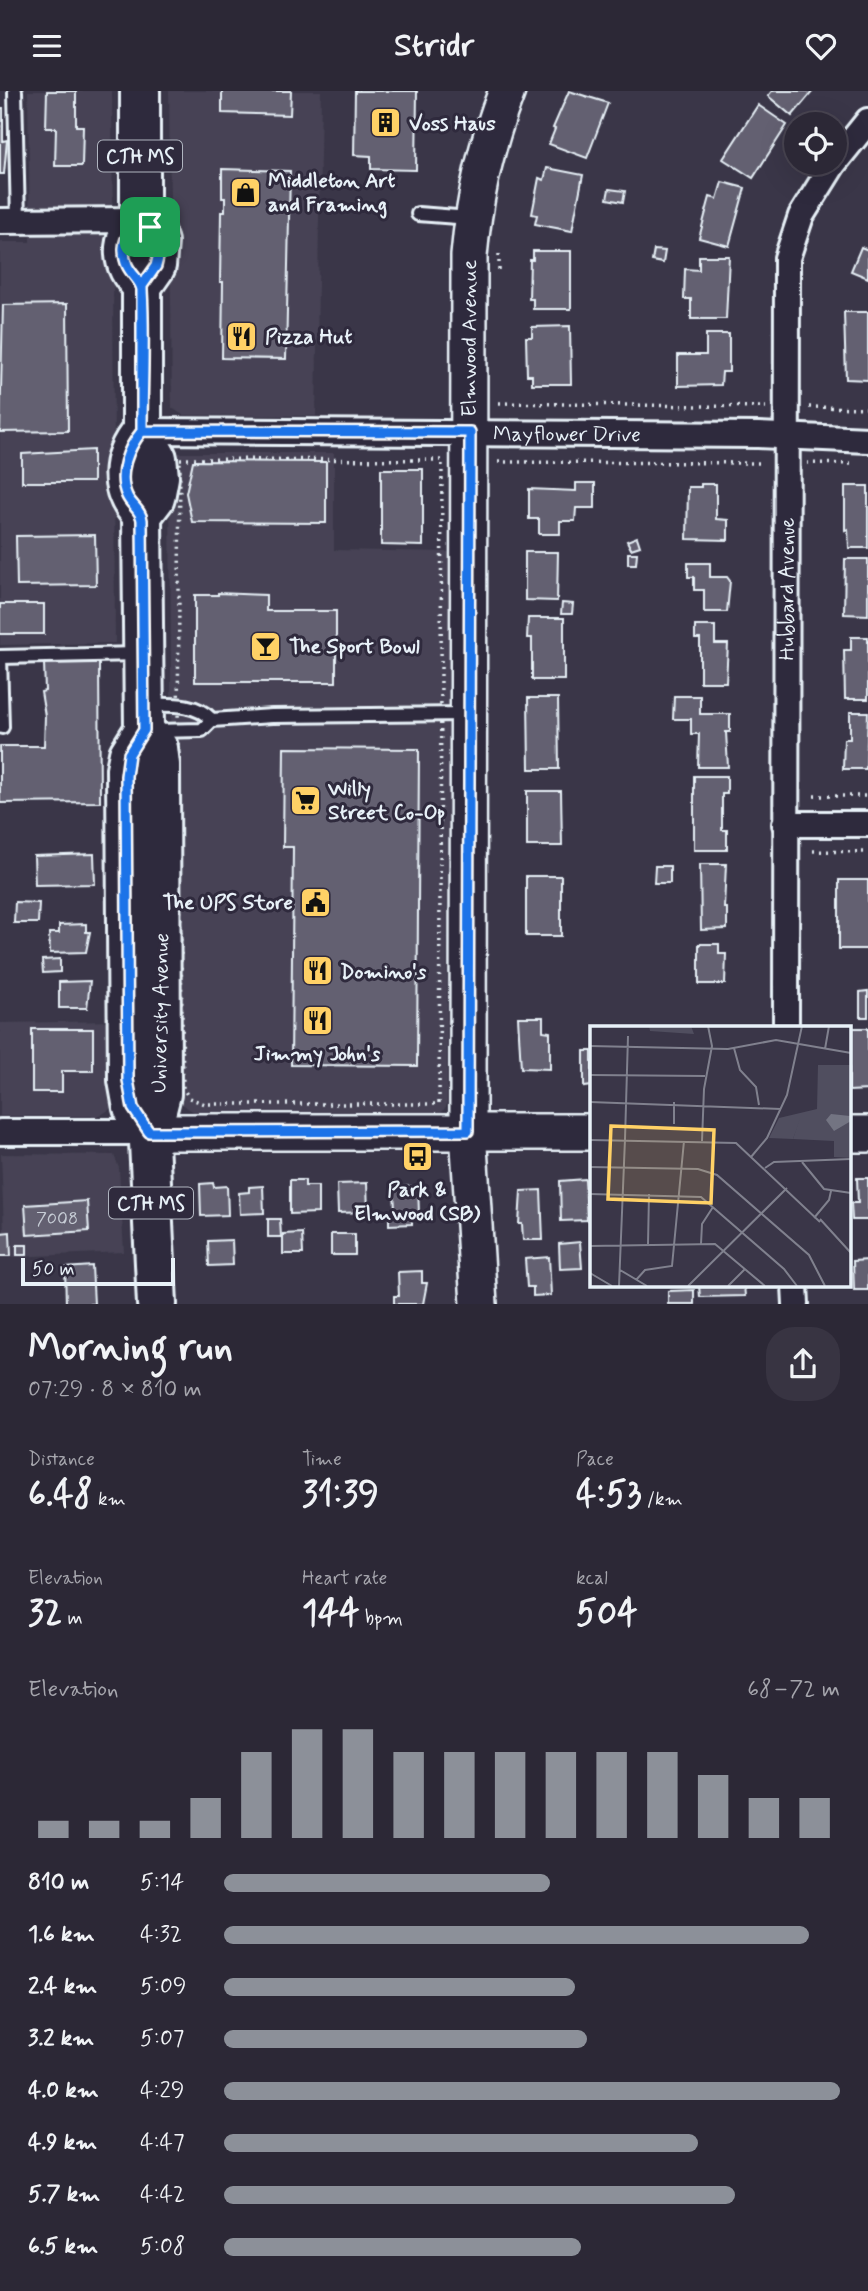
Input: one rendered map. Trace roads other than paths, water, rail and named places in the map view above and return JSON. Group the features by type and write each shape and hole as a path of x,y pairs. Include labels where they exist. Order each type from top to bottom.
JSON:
{"main road":[{"name":"CTH MS","path":"140,220 141,91"},
{"name":"University Avenue","path":"140,220 154,231 158,242 156,266 142,286 142,431 157,458 159,477 155,498 142,515 143,654 161,718 129,754 127,765 127,1018 130,1096 137,1117 149,1132 157,1304"}],"street":[{"name":"Elmwood Avenue","path":"479,1304 468,1131 455,714 470,432 469,257 472,218 490,134 507,91"},
{"name":"Hubbard Avenue","path":"847,146 868,121"},
{"name":"Hubbard Avenue","path":"786,1026 787,258 800,216 826,175"},
{"path":"9,221 140,220"},
{"name":"Mayflower Drive","path":"142,431 788,435 868,440"},
{"path":"785,824 868,824"},
{"path":"0,1132 590,1132"},
{"path":"850,1134 868,1134"}],"lane":[{"path":"9,221 15,91"},
{"path":"418,214 472,218"},
{"path":"2,727 0,657 143,654"},
{"path":"161,718 197,709 212,720 272,716 455,714"},
{"path":"161,718 202,730 212,720"}],"place":[{"name":"Voss Haus","path":"386,123"},
{"name":"Middleton Art and Framing","path":"245,192"},
{"name":"Pizza Hut","path":"242,336"},
{"name":"The Sport Bowl","path":"266,646"},
{"name":"Willy Street Co-Op","path":"305,800"},
{"name":"The UPS Store","path":"316,902"},
{"name":"Domino's","path":"317,971"},
{"name":"Jimmy John's","path":"317,1021"},
{"name":"Park & Elmwood (SB)","path":"417,1157"}]}
